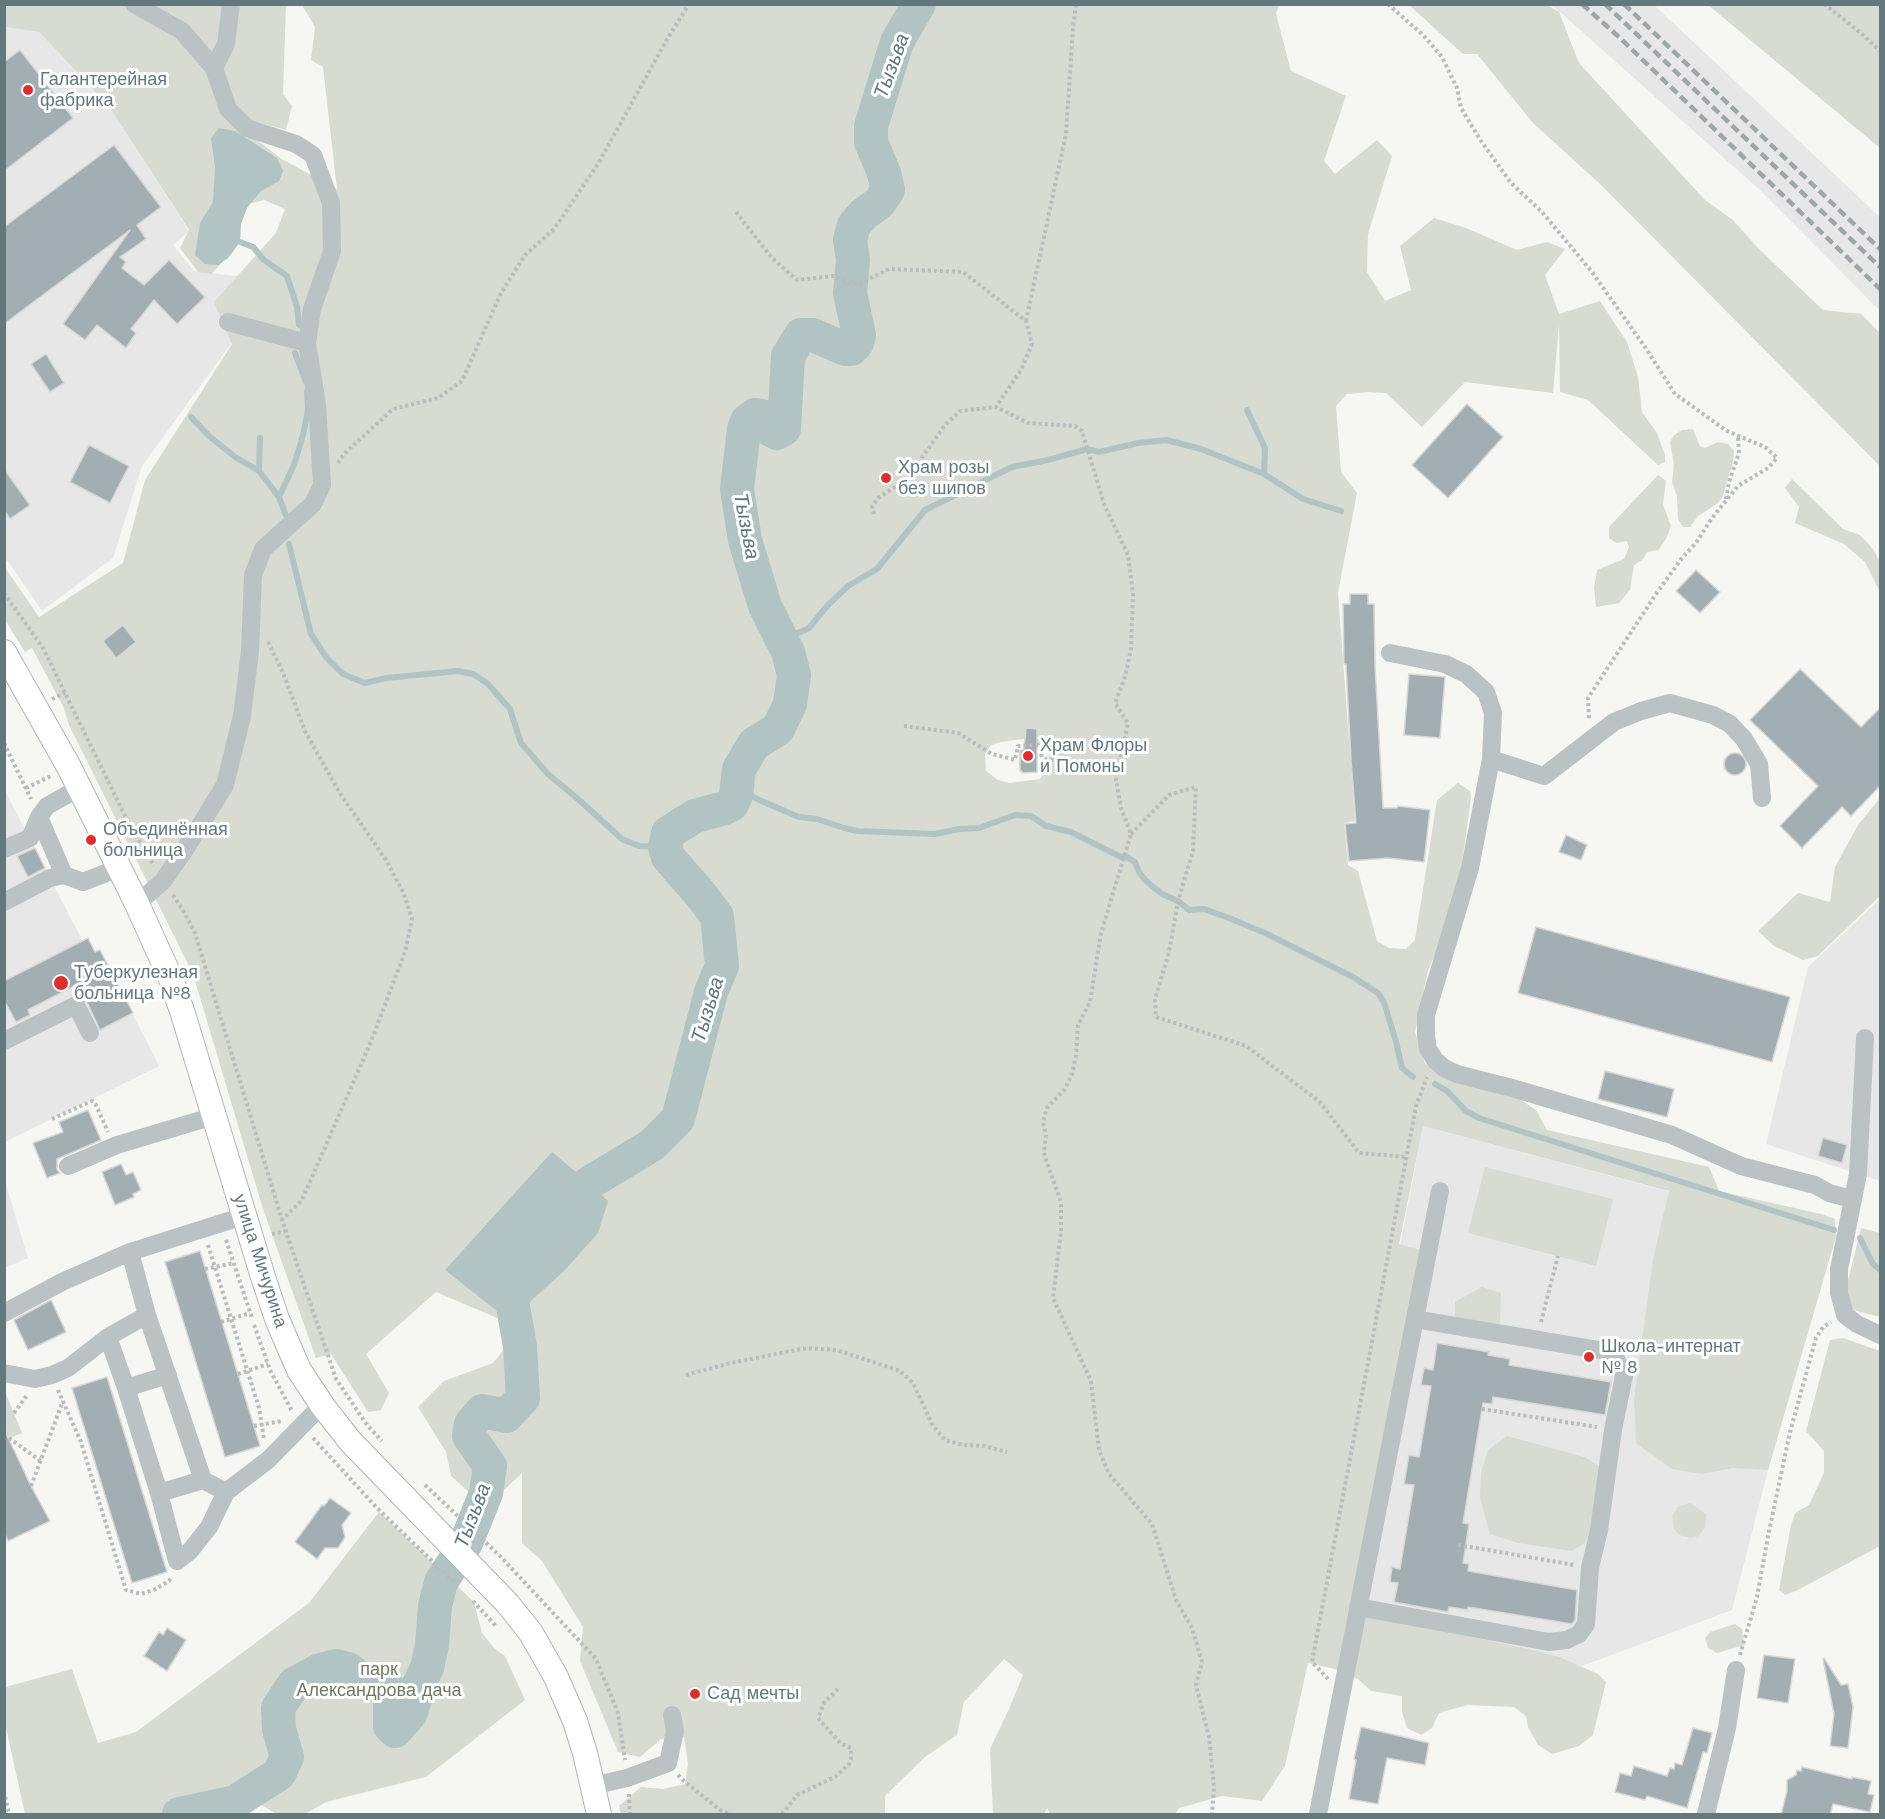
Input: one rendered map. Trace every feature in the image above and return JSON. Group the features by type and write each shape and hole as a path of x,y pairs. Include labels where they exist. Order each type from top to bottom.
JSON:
{"main road":[{"name":"улица Мичурина","path":"4,652 79,788 156,943 177,996 281,1329 299,1370 322,1406 350,1441 507,1603 536,1641 556,1677 575,1721 585,1752 599,1815"}],"street":[{"path":"134,4 162,13 182,31 214,68 228,109 247,128 296,144 313,155 331,203 332,251 312,309 307,343 317,404 322,485 313,504 263,549 254,575 250,651 242,716 225,785 163,881 137,904"},
{"path":"214,68 226,44 231,4"},
{"path":"228,322 307,343"},
{"path":"1390,653 1445,664 1466,674 1486,692 1493,713 1491,759 1470,868 1426,1016 1425,1036 1428,1049 1435,1060 1444,1068 1457,1074 1672,1135 1741,1166 1815,1185 1829,1193 1852,1199"},
{"path":"1491,759 1544,776 1614,722 1641,711 1671,703 1713,715 1730,724 1744,739 1759,764 1762,798"},
{"path":"4,849 30,838 39,817 47,806 79,788"},
{"path":"39,817 64,875"},
{"path":"4,902 50,878 64,875 83,882 119,868"},
{"path":"4,1041 76,1005 90,1033"},
{"path":"1865,1038 1858,1174 1839,1269 1839,1293 1845,1315 1857,1324 1881,1335"},
{"path":"68,1166 115,1146 214,1116"},
{"path":"1318,1815 1440,1191"},
{"path":"4,1313 62,1282 130,1252 244,1216"},
{"path":"130,1252 147,1315 203,1480 226,1492"},
{"path":"4,1373 35,1378 52,1375 68,1368 108,1337 147,1315"},
{"path":"1358,1607 1549,1642 1567,1640 1579,1634 1587,1624 1590,1568 1599,1530 1613,1430 1624,1376 1616,1357 1605,1351 1415,1319"},
{"path":"108,1337 159,1493 177,1561 190,1551 209,1527 226,1492 268,1460 322,1406"},
{"path":"126,1388 168,1375"},
{"path":"159,1493 203,1480"},
{"path":"1706,1815 1727,1728 1736,1671"},
{"path":"592,1786 627,1778 668,1763 675,1731 672,1714"}],"path":[{"path":"322,485 344,454 393,409 438,398 462,381 501,293 525,255 554,229 598,164 689,4"},
{"path":"996,407 1021,370 1032,344 1026,321 1066,134 1076,4"},
{"path":"1388,4 1423,35 1442,57 1457,88 1461,108 1481,141 1511,183 1542,212 1592,272 1675,394 1727,430 1765,447 1777,458 1768,468 1738,486 1656,594 1588,698 1590,741"},
{"path":"1824,4 1862,33 1881,51"},
{"path":"736,212 772,258 797,280 834,276 850,284 861,283 888,269 963,272 1026,321"},
{"path":"874,514 872,506 878,498 901,483 912,472 945,425 960,411 996,407 1028,423 1075,426 1082,431 1104,504 1128,555 1133,595 1131,649 1125,677 1115,703 1128,723 1116,780 1121,808 1131,834"},
{"path":"1725,501 1739,453 1738,436"},
{"path":"4,593 43,648 129,824 195,933 282,1220 336,1379 367,1425 389,1448"},
{"path":"268,641 305,731 339,792 386,860 405,894 412,920 405,952 370,1044 302,1200 282,1220"},
{"path":"52,699 65,693"},
{"path":"904,726 957,733 992,754 1015,760 1018,746 1038,745 1045,759 1064,760 1094,769 1119,767"},
{"path":"4,743 39,817"},
{"path":"1212,1815 1214,1787 1209,1737 1196,1685 1202,1662 1192,1628 1176,1600 1152,1524 1109,1474 1099,1450 1091,1381 1053,1298 1061,1230 1061,1202 1044,1150 1046,1136 1043,1121 1047,1108 1065,1089 1072,1074 1078,1025 1090,1002 1101,933 1131,834 1169,795 1196,787 1193,851 1178,902 1169,952 1155,999 1156,1017 1246,1046 1320,1102 1359,1153 1407,1157"},
{"path":"1342,1693 1312,1662 1416,1106 1435,1060"},
{"path":"52,1119 92,1101 115,1146"},
{"path":"206,1239 262,1423 268,1460"},
{"path":"1536,1339 1558,1256"},
{"path":"205,1269 234,1263"},
{"path":"222,1322 250,1313"},
{"path":"1736,1671 1757,1597 1790,1432 1816,1338 1822,1327 1845,1315"},
{"path":"686,1375 730,1363 806,1348 837,1350 900,1371 913,1383 933,1426 945,1440 1007,1452"},
{"path":"238,1374 268,1364"},
{"path":"52,1375 81,1442 126,1590 141,1593 156,1589 169,1581 176,1572 177,1561"},
{"path":"31,1486 63,1401"},
{"path":"1482,1409 1613,1430"},
{"path":"254,1426 285,1420"},
{"path":"9,1437 41,1461"},
{"path":"418,1479 500,1556 596,1659 618,1713 630,1815"},
{"path":"376,1507 464,1592"},
{"path":"1458,1545 1590,1568"},
{"path":"471,1599 492,1622"},
{"path":"782,1815 797,1795 835,1776 849,1764 851,1748 840,1743 818,1718 824,1703 838,1689"},
{"path":"668,1763 684,1781 720,1810 731,1815"},
{"path":"4,1791 9,1815"}],"shaded area":[{"path":"1552,5 1654,5 1880,217 1880,311 1762,192"},
{"path":"5,27 39,32 108,105 189,231 173,245 194,271 245,277 235,338 142,466 113,558 42,611 7,560 5,562"},
{"path":"219,128 235,131 277,158 283,171 279,181 261,191 247,208 241,224 240,242 228,258 218,265 205,264 195,255 200,223 213,202 215,167 211,138"},
{"name":"Туберкулезная больница №8","path":"4,789 82,940 88,938 95,952 100,950 159,1066 5,1142"},
{"path":"1880,899 1880,1181 1766,1144 1808,967"},
{"name":"Школа-интернат № 8","path":"1423,1126 1836,1236 1768,1470 1732,1610 1499,1697 1320,1660"},
{"path":"552,1152 608,1201 598,1233 563,1272 515,1315 501,1314 445,1270"},
{"path":"4,1178 28,1258 5,1268 4,1268"}],"green space":[{"path":"5,5 286,5 283,94 292,106 286,130 227,116 280,158 337,189 323,67 311,60 315,27 302,5 1279,5 1276,14 1291,71 1346,96 1324,161 1335,174 1377,140 1392,156 1368,234 1367,272 1385,301 1411,290 1400,246 1434,218 1466,228 1517,250 1547,242 1565,249 1545,275 1559,314 1600,301 1627,342 1638,377 1642,412 1657,433 1665,455 1665,462 1658,465 1588,400 1560,392 1559,324 1553,393 1465,382 1422,427 1386,393 1347,394 1336,406 1341,472 1357,493 1338,593 1355,821 1344,823 1348,865 1358,871 1377,941 1389,948 1406,949 1415,940 1437,800 1458,783 1470,791 1471,798 1458,892 1448,926 1428,970 1415,1032 1425,1064 1450,1076 1512,1094 1536,1110 1547,1130 1709,1167 1719,1191 1835,1219 1836,1236 1768,1470 1733,1468 1702,1474 1672,1469 1636,1443 1634,1400 1653,1259 1669,1191 1423,1126 1399,1244 1421,1250 1356,1612 1537,1651 1559,1657 1598,1674 1606,1682 1593,1735 1579,1746 1552,1754 1538,1745 1528,1727 1526,1716 1514,1707 1467,1705 1439,1713 1432,1728 1421,1735 1407,1728 1402,1712 1402,1696 1371,1691 1358,1679 1335,1669 1308,1663 1285,1766 1262,1801 1222,1796 1179,1808 1175,1814 1050,1814 1047,1808 1044,1814 993,1814 990,1749 1023,1675 1004,1659 964,1702 957,1735 925,1757 885,1796 885,1814 621,1814 619,1806 641,1787 663,1789 685,1784 688,1764 684,1737 661,1739 640,1757 618,1752 580,1661 583,1627 542,1561 522,1543 522,1473 504,1490 489,1510 451,1476 446,1452 418,1407 444,1381 493,1363 502,1352 509,1333 497,1318 436,1292 366,1354 389,1393 381,1410 368,1412 331,1354 316,1358 263,1209 193,974 69,725 63,706 32,648 25,652 5,620 4,566 39,617 123,563 145,480 232,344 214,302 276,233 285,209 264,200 241,206 234,250 211,274 198,272 180,248 189,230 108,105 39,32 5,27","holes":["1030,738 1048,748 1046,771 1040,779 1010,783 998,780 986,771 985,754 991,745"]},
{"path":"1409,5 1547,5 1559,12 1579,63 1705,200 1733,220 1759,249 1823,310 1861,314 1880,333 1880,466 1601,185 1533,123 1477,54 1463,54"},
{"path":"1708,5 1880,5 1880,148"},
{"path":"1693,429 1700,446 1705,448 1718,442 1728,444 1734,451 1733,462 1722,498 1698,516 1690,527 1683,527 1678,519 1677,496 1672,482 1674,465 1670,442 1674,435 1682,430"},
{"path":"1658,475 1666,481 1663,505 1671,526 1666,539 1658,550 1647,552 1643,559 1634,565 1630,590 1619,603 1596,607 1594,588 1597,570 1624,559 1629,547 1627,541 1616,543 1609,538 1609,527"},
{"path":"1792,479 1843,529 1860,535 1873,549 1880,562 1880,592 1865,562 1844,544 1795,523 1799,507 1785,488"},
{"path":"1880,798 1880,896 1818,956 1803,960 1774,946 1758,931 1798,893 1830,902 1835,867 1858,825"},
{"path":"1485,1167 1613,1199 1596,1266 1468,1233"},
{"path":"1861,1228 1880,1233 1880,1317 1853,1310 1844,1297"},
{"path":"1482,1287 1501,1293 1500,1324 1455,1320 1455,1302"},
{"path":"1843,1338 1880,1351 1880,1546 1785,1595 1779,1590 1791,1525 1795,1513 1809,1505 1824,1473 1824,1451 1806,1431 1830,1340"},
{"path":"4,1389 22,1433 5,1440 4,1440"},
{"path":"1507,1436 1584,1457 1601,1467 1598,1514 1585,1543 1572,1551 1518,1543 1490,1534 1480,1498 1481,1473 1488,1450"},
{"path":"1690,1503 1706,1514 1705,1527 1699,1536 1691,1538 1679,1535 1674,1529 1672,1516 1678,1507"},
{"name":"парк Александрова дача","path":"379,1512 474,1602 482,1633 494,1648 505,1656 525,1700 426,1777 326,1802 305,1814 277,1814 251,1799 241,1814 25,1814 5,1723 5,1687 72,1669 98,1743 136,1732 309,1603"},
{"path":"1735,1624 1742,1629 1744,1645 1717,1653 1708,1648 1705,1638 1710,1632"}],"building":[{"name":"Галантерейная фабрика","path":"20,50 73,118 4,171 4,62"},
{"path":"114,145 161,207 137,225 146,239 120,257 126,262 122,268 144,285 169,260 205,297 177,324 154,300 131,329 136,333 126,348 97,325 85,340 63,324 130,230 4,324 4,227"},
{"path":"46,354 64,383 50,392 31,364"},
{"path":"1467,404 1503,437 1448,498 1412,465"},
{"path":"89,445 129,466 110,503 70,482"},
{"path":"4,469 30,505 10,519 4,510"},
{"path":"1696,570 1720,592 1700,613 1676,591"},
{"path":"1350,594 1368,594 1368,604 1374,604 1383,808 1397,808 1398,806 1430,810 1424,862 1388,858 1349,861 1345,824 1356,823 1346,664 1344,664 1343,604 1350,604"},
{"path":"123,625 136,642 116,658 103,641"},
{"path":"1800,669 1861,727 1881,707 1881,785 1851,816 1842,807 1802,848 1780,826 1818,786 1750,720"},
{"path":"1409,674 1445,677 1440,738 1404,735"},
{"name":"Храм Флоры и Помоны","path":"1026,728 1037,729 1037,772 1022,773 1020,771 1020,751 1024,749"},
{"path":"1735,753 1745,760 1746,764 1739,774 1735,775 1725,768 1724,764 1731,754"},
{"path":"1566,835 1587,845 1581,860 1559,852"},
{"path":"35,848 45,868 28,877 17,856"},
{"path":"1536,927 1790,997 1772,1062 1518,993"},
{"path":"88,938 95,952 100,950 133,1013 100,1030 76,985 28,1010 30,1015 16,1022 4,1000 4,981"},
{"path":"1605,1071 1674,1089 1667,1117 1598,1099"},
{"path":"88,1110 101,1140 57,1159 57,1170 60,1173 47,1178 33,1143 63,1132 59,1122"},
{"path":"1823,1138 1847,1145 1842,1163 1818,1156"},
{"path":"121,1164 126,1175 133,1172 141,1190 133,1194 134,1197 115,1205 102,1172"},
{"path":"200,1251 260,1446 225,1457 165,1262"},
{"path":"51,1300 66,1332 28,1350 14,1320"},
{"path":"1437,1343 1489,1352 1488,1355 1510,1359 1509,1365 1611,1382 1605,1415 1493,1397 1492,1404 1483,1403 1463,1523 1469,1524 1463,1563 1469,1564 1468,1571 1577,1590 1575,1620 1572,1624 1468,1607 1468,1610 1449,1607 1448,1612 1394,1602 1398,1583 1390,1582 1392,1567 1400,1569 1414,1485 1404,1484 1409,1455 1419,1457 1431,1386 1421,1385 1424,1368 1433,1370"},
{"path":"107,1377 167,1572 132,1583 72,1388"},
{"path":"4,1429 50,1521 8,1541 4,1532"},
{"path":"330,1498 351,1513 342,1525 345,1537 338,1548 325,1548 317,1559 295,1542 322,1505 324,1506"},
{"path":"167,1628 186,1640 167,1671 144,1656 159,1632 163,1635"},
{"path":"1764,1655 1795,1659 1788,1703 1757,1698"},
{"path":"1824,1658 1841,1685 1848,1684 1853,1707 1848,1748 1830,1746 1834,1714"},
{"path":"1361,1727 1429,1743 1425,1765 1387,1758 1378,1804 1349,1799"},
{"path":"1693,1728 1712,1733 1707,1753 1703,1752 1687,1808 1647,1796 1645,1800 1615,1792 1620,1773 1631,1776 1634,1766 1667,1776 1670,1768 1674,1769 1675,1763 1682,1765"},
{"path":"1802,1767 1852,1779 1852,1777 1871,1781 1868,1794 1874,1795 1870,1812 1833,1804 1830,1815 1781,1815 1787,1791 1787,1780 1796,1775 1797,1770 1801,1771"}],"waterway":[{"name":"Тызьва","path":"561,1220 589,1183 652,1145 678,1119 711,992 722,966 717,916 668,857 665,847 668,833 695,816 732,804 736,795 739,769 754,744 778,729 790,704 794,675 788,652 765,606 745,540 737,489 744,429 747,421 755,415 762,416 771,430 777,433 784,429 788,356 801,335 813,335 845,349 851,349 857,343 859,335 850,293 853,260 850,240 854,225 879,203 888,190 884,173 871,142 871,126 897,42 919,4"},
{"path":"240,242 253,247 264,260 287,276 297,307 299,325"},
{"path":"295,353 306,382"},
{"path":"279,497 294,465 303,435 308,410 307,392"},
{"path":"1247,410 1265,448 1264,474"},
{"path":"191,417 209,436 235,457 259,471 279,497 287,518"},
{"path":"259,471 260,438"},
{"path":"783,640 809,628 848,586 877,569 925,510 1012,467 1087,449 1099,452 1138,443 1166,440 1201,449 1264,474 1303,499 1341,511"},
{"path":"289,544 311,634 326,657 343,674 365,683 386,678 458,671 473,674 487,683 510,709 521,743 548,774 622,839 639,846 665,847"},
{"path":"737,781 747,793 759,800 799,817 817,819 857,831 935,834 979,828 1015,815 1031,816 1046,826 1071,832 1135,862 1146,881 1162,894 1178,901 1189,910 1204,909 1265,933 1353,977 1378,993 1384,1002 1402,1068 1413,1077"},
{"path":"1435,1084 1447,1091 1466,1111 1479,1118 1834,1230"},
{"path":"1860,1238 1873,1264 1880,1270"},
{"name":"Тызьва","path":"179,1814 235,1802 279,1774 287,1757 279,1729 278,1708 294,1684 318,1671 336,1666 348,1669 360,1678 376,1680 388,1688 390,1726 395,1731 411,1713 419,1684 427,1668 432,1645 435,1606 441,1582 466,1543 486,1493 490,1466 469,1436 471,1424 482,1411 506,1416 523,1398 520,1346 512,1301 526,1271"}],"railway":[{"path":"1582,4 1880,289"},
{"path":"1605,4 1880,267"},
{"path":"1624,4 1880,249"}],"place":[{"name":"Галантерейная фабрика","path":"28,90"},
{"name":"Храм розы без шипов","path":"886,478"},
{"name":"Храм Флоры и Помоны","path":"1028,756"},
{"name":"Объединённая больница","path":"91,840"},
{"name":"Туберкулезная больница №8","path":"61,983"},
{"name":"Школа-интернат № 8","path":"1589,1357"},
{"name":"Сад мечты","path":"695,1694"}]}
